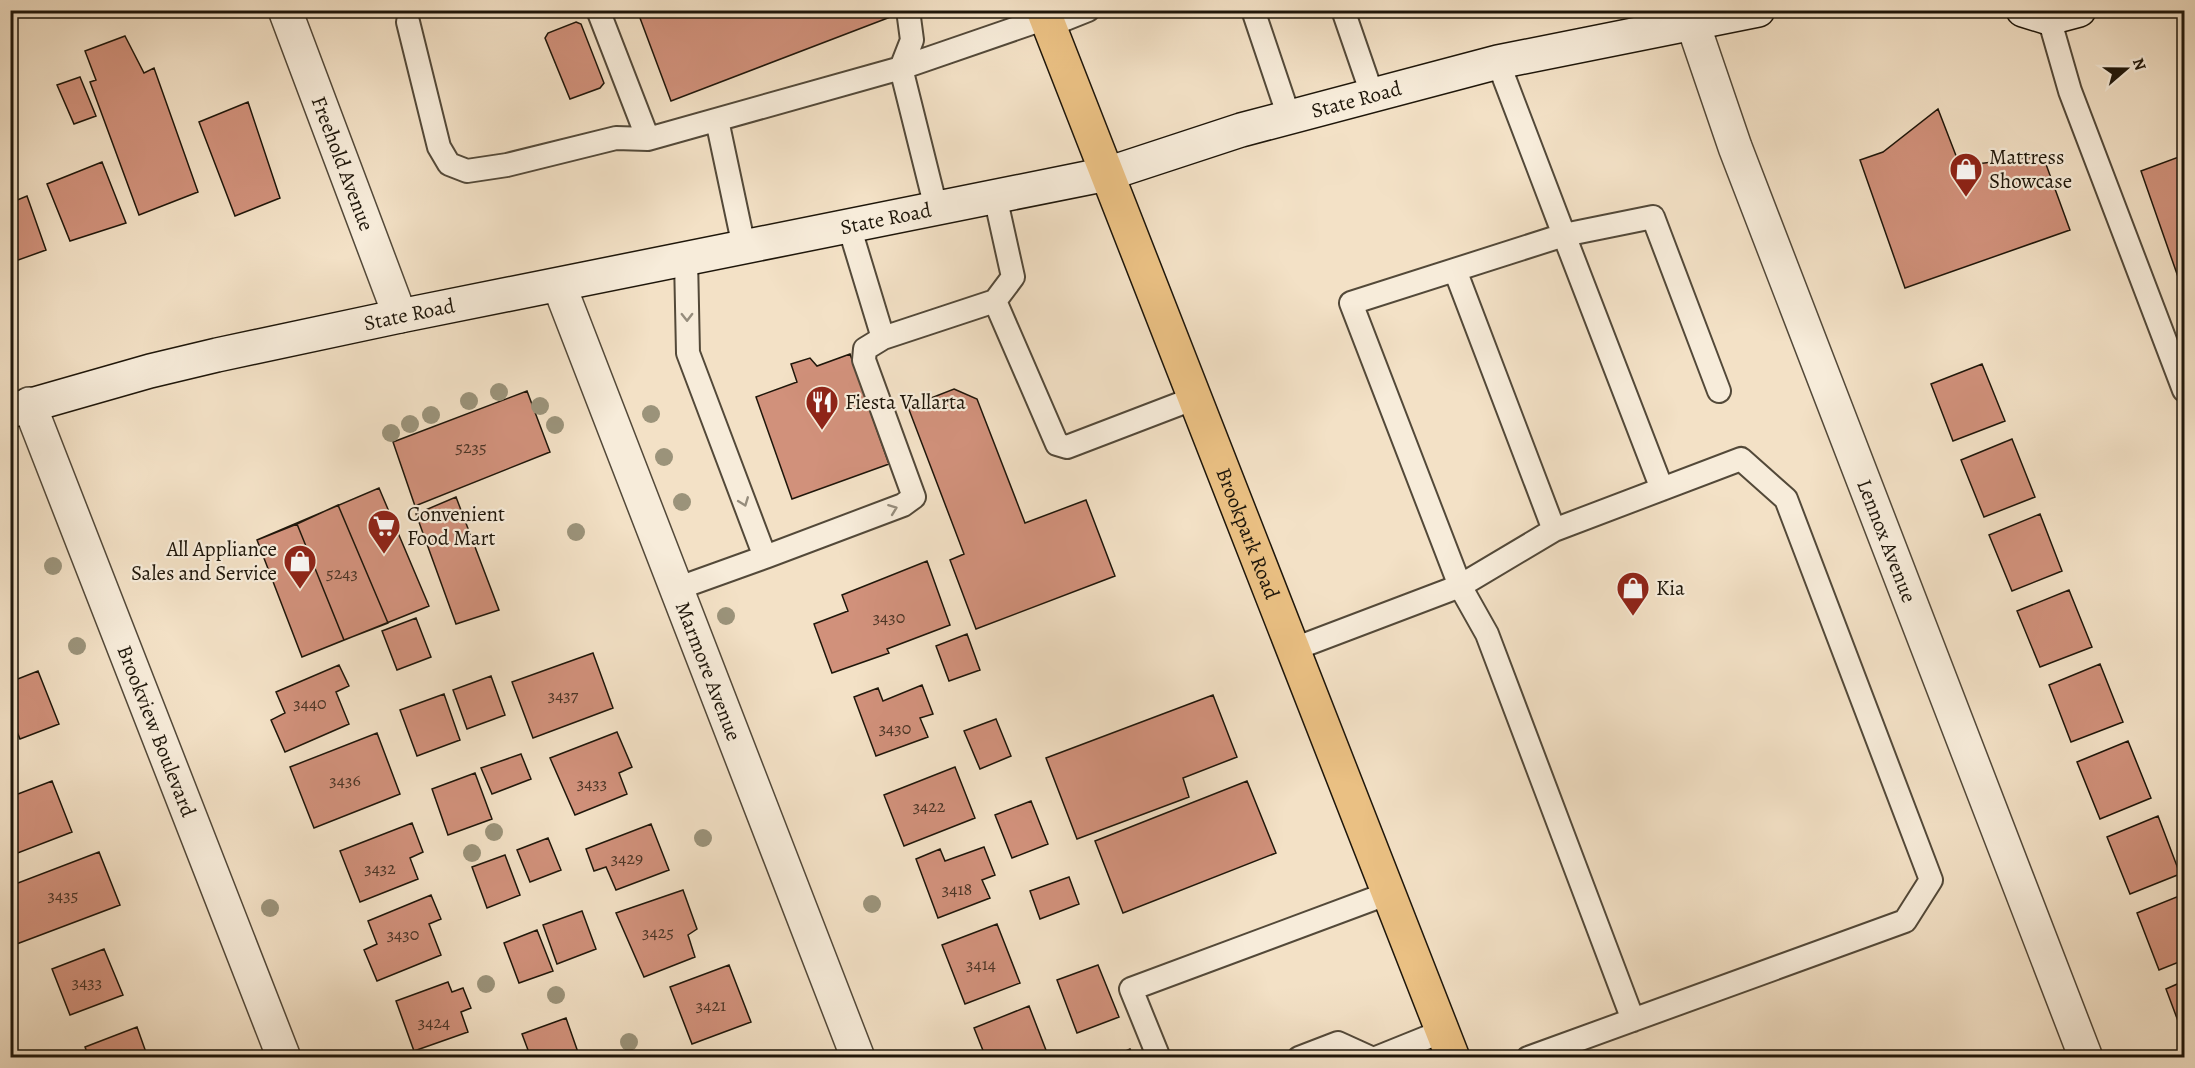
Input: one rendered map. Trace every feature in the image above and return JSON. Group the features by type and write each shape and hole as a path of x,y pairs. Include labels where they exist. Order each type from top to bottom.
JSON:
{"main road":[{"name":"Brookpark Road","path":"1046,18 1448,1045"}],"street":[{"name":"Freehold Avenue","path":"285,10 400,316"},
{"name":"State Road","path":"20,408 150,371 400,316 1107,174 1241,130 1372,94 1498,62 1693,24 1741,12"},
{"name":"Lennox Avenue","path":"1693,24 1735,147 2086,1058"},
{"name":"Marmore Avenue","path":"559,285 858,1058"},
{"name":"Brookview Boulevard","path":"20,408 284,1058"}],"lane":[{"path":"598,10 648,139"},
{"path":"908,10 912,40 901,68 936,208"},
{"path":"408,22 439,147 449,164 467,171 507,165 616,138 648,139 901,68 1046,18 1088,10"},
{"path":"1253,10 1289,117"},
{"path":"1343,10 1372,94"},
{"path":"2050,13 2070,91 2184,390"},
{"path":"1498,62 1662,489"},
{"path":"717,120 744,247"},
{"path":"676,589 903,505 914,497 864,360 865,349 883,338 995,301 1013,277 995,196"},
{"path":"1633,1020 1487,634 1460,586 1351,303 1564,235 1653,217 1719,391"},
{"path":"849,226 883,338"},
{"path":"686,258 688,353 765,557"},
{"path":"1455,270 1554,530"},
{"path":"995,301 1057,444 1067,447 1195,398"},
{"path":"1294,650 1460,586 1554,530 1741,459 1786,499 1930,880 1905,921 1528,1058"},
{"path":"1159,1058 1131,989 1389,892"},
{"path":"1299,1058 1338,1042 1371,1058"},
{"path":"1376,1058 1448,1045"}],"building":[{"path":"637,10 891,10 893,16 671,101"},
{"path":"576,22 581,24 604,83 600,88 570,99 545,38 548,33"},
{"path":"125,36 144,73 154,68 198,192 139,215 90,82 96,80 85,51"},
{"path":"80,77 96,116 74,124 57,85"},
{"path":"248,102 280,198 235,216 199,122"},
{"name":"Mattress Showcase","path":"1938,109 1960,166 2043,156 2070,230 1905,288 1860,160 1883,152"},
{"path":"2184,155 2184,294 2141,171"},
{"path":"102,162 126,223 70,241 47,184"},
{"path":"27,196 46,250 10,263 10,203"},
{"name":"Fiesta Vallarta","path":"850,354 889,464 792,499 756,397 797,382 791,364 810,358 817,366"},
{"path":"1982,364 2005,421 1953,441 1931,384"},
{"path":"954,389 977,399 1025,523 1086,500 1115,576 976,629 950,560 964,554 908,407"},
{"path":"527,391 550,452 415,506 393,442"},
{"path":"2012,439 2035,497 1984,517 1961,460"},
{"path":"379,488 429,606 302,657 257,540"},
{"path":"456,497 499,610 456,624 416,514"},
{"path":"338,505 388,623 344,640 297,524"},
{"path":"2040,514 2062,571 2012,591 1989,535"},
{"name":"All Appliance Sales and Service","path":"297,524 344,640 302,657 257,540"},
{"path":"927,561 950,625 887,649 889,653 832,673 814,624 848,611 842,595"},
{"path":"2069,590 2092,647 2040,667 2017,611"},
{"path":"416,618 431,657 397,670 382,631"},
{"path":"967,634 980,670 949,681 936,646"},
{"path":"593,653 613,708 533,738 512,682"},
{"path":"2100,664 2123,722 2071,742 2049,685"},
{"path":"339,665 349,686 336,692 349,724 285,752 271,720 285,713 276,692"},
{"path":"38,671 59,724 20,739 10,715 10,682"},
{"path":"491,676 505,715 467,729 453,690"},
{"path":"922,685 933,714 920,718 928,737 876,756 854,697 878,688 883,701"},
{"path":"444,694 460,740 417,756 400,710"},
{"path":"1213,695 1237,757 1183,778 1189,797 1077,839 1046,758"},
{"path":"996,719 1011,756 980,769 964,731"},
{"path":"617,732 632,767 619,773 627,794 575,815 550,758"},
{"path":"377,733 400,794 314,828 290,767"},
{"path":"2128,741 2151,798 2100,819 2077,762"},
{"path":"521,754 531,779 492,794 481,768"},
{"path":"955,767 975,818 904,846 884,795"},
{"path":"475,773 492,819 448,835 432,789"},
{"path":"52,781 72,832 10,856 10,797"},
{"path":"1247,781 1276,853 1123,913 1095,841"},
{"path":"1031,801 1048,844 1012,858 995,815"},
{"path":"2158,816 2180,874 2130,894 2107,837"},
{"path":"412,823 423,852 410,858 418,879 360,902 340,851"},
{"path":"651,824 669,870 616,890 606,867 594,871 586,849"},
{"path":"548,838 561,870 530,882 517,850"},
{"path":"984,847 995,875 982,880 990,898 938,918 916,859 940,849 945,861"},
{"path":"99,852 120,905 14,945 10,936 10,886"},
{"path":"505,855 520,895 487,908 472,867"},
{"path":"1069,877 1079,904 1040,919 1030,891"},
{"path":"683,890 697,929 688,935 695,957 644,977 616,913"},
{"path":"2184,894 2184,960 2159,970 2137,913"},
{"path":"431,895 441,919 429,924 441,955 377,981 364,950 377,944 368,921"},
{"path":"582,911 596,949 557,964 543,925"},
{"path":"997,924 1020,983 965,1004 942,945"},
{"path":"537,930 553,971 519,983 504,943"},
{"path":"104,949 123,995 70,1015 52,969"},
{"path":"729,965 751,1022 692,1044 670,987"},
{"path":"1098,965 1119,1017 1077,1033 1057,980"},
{"path":"2184,981 2184,1037 2166,989"},
{"path":"448,982 452,992 463,988 471,1008 461,1012 468,1032 414,1051 396,1001"},
{"path":"1029,1006 1049,1058 986,1058 974,1028"},
{"path":"566,1018 580,1058 531,1058 522,1034"},
{"path":"137,1027 148,1058 89,1058 85,1047"},
{"path":"1130,1049 1134,1058 1110,1058"}],"place":[{"name":"Mattress Showcase","path":"1966,198"},
{"name":"Fiesta Vallarta","path":"822,431"},
{"name":"Convenient Food Mart","path":"384,555"},
{"name":"All Appliance Sales and Service","path":"300,590"},
{"name":"Kia","path":"1633,617"}]}
